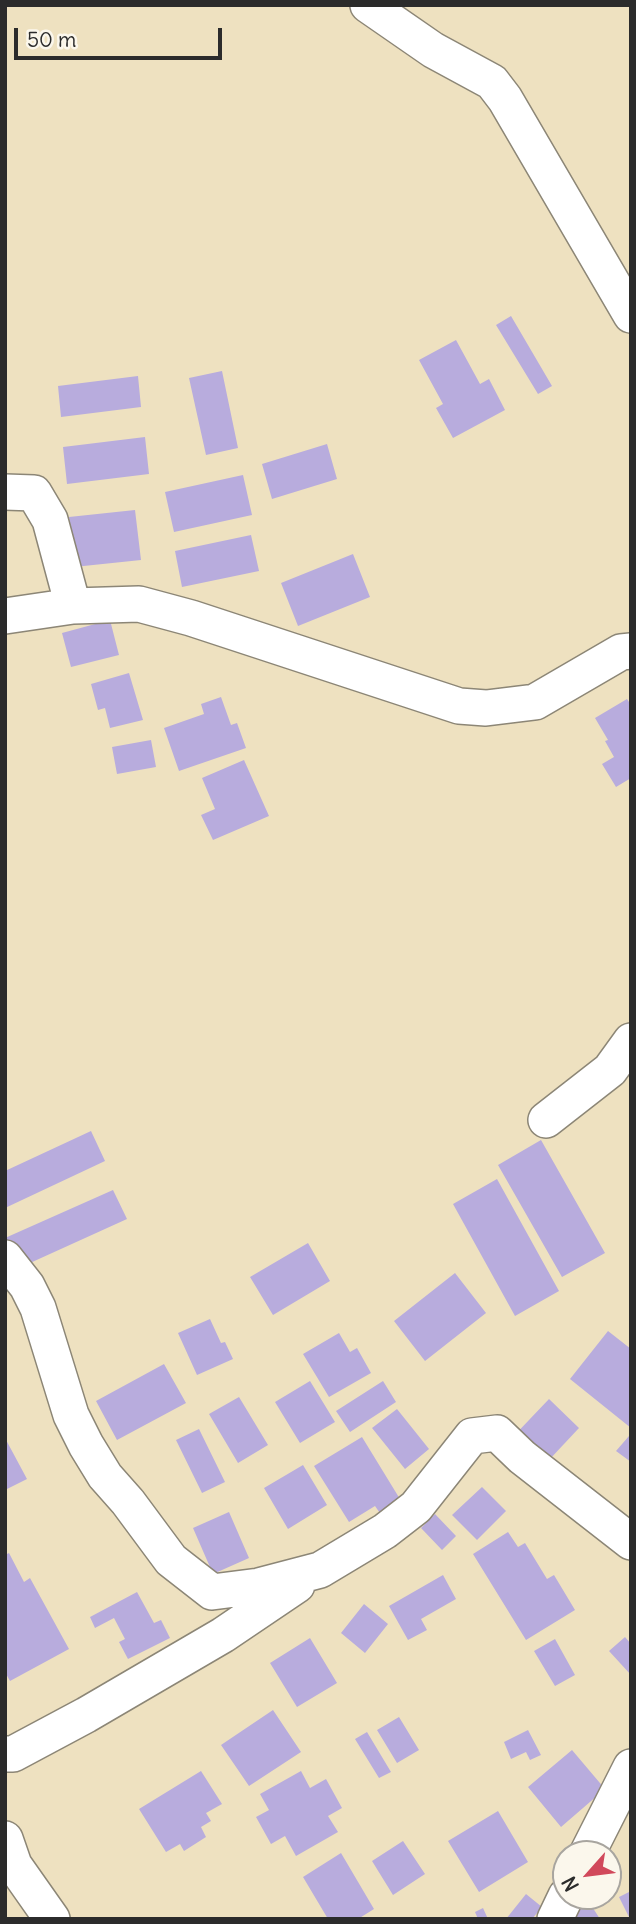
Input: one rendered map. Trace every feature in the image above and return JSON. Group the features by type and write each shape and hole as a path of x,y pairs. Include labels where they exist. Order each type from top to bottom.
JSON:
{"street":[{"path":"368,5 433,50 492,82 505,99 631,314"},
{"path":"5,492 34,493 45,511 50,520 74,606"},
{"path":"5,616 74,606 139,604 191,618 459,706 486,708 536,702 621,652 631,651"},
{"path":"546,1120 610,1070 631,1041"},
{"path":"5,1258 27,1286 38,1308 71,1415 86,1445 105,1476 171,1560 212,1592 259,1586 320,1570"},
{"path":"5,1754 13,1754 86,1715 223,1635 320,1570 385,1531 416,1507 472,1436 497,1433 522,1457 631,1542"},
{"path":"594,1840 631,1767"},
{"path":"5,1839 14,1865 52,1919"}],"building":[{"path":"511,316 552,386 538,394 496,325"},
{"path":"456,340 480,384 489,379 505,410 453,438 436,408 443,404 419,360"},
{"path":"222,371 238,448 206,455 189,378"},
{"path":"138,376 141,407 61,417 58,386"},
{"path":"145,437 149,474 67,484 63,447"},
{"path":"327,444 337,479 272,499 262,464"},
{"path":"243,475 252,515 174,532 165,492"},
{"path":"135,510 141,560 74,567 69,517"},
{"path":"251,535 259,571 182,587 175,551"},
{"path":"353,554 370,597 298,626 281,583"},
{"path":"110,620 119,655 71,667 62,633"},
{"path":"129,673 143,720 110,728 105,708 98,710 91,684"},
{"path":"221,697 231,725 237,723 246,748 179,771 164,728 204,714 201,704"},
{"path":"627,699 631,705 631,778 616,787 602,764 614,757 595,718"},
{"path":"151,740 156,767 117,774 112,747"},
{"path":"244,760 269,816 213,840 201,815 215,809 202,778"},
{"path":"91,1131 105,1161 5,1208 5,1171"},
{"path":"541,1140 605,1253 562,1277 498,1165"},
{"path":"497,1179 559,1291 515,1316 453,1204"},
{"path":"113,1190 127,1219 19,1268 5,1238"},
{"path":"308,1243 330,1281 273,1315 250,1277"},
{"path":"455,1273 486,1313 425,1361 394,1321"},
{"path":"210,1319 221,1343 225,1342 233,1359 197,1375 178,1333"},
{"path":"608,1331 631,1349 631,1428 570,1379"},
{"path":"339,1333 350,1352 357,1348 371,1373 329,1397 303,1354"},
{"path":"164,1364 186,1403 117,1440 96,1401"},
{"path":"310,1381 335,1422 300,1443 275,1402"},
{"path":"383,1381 396,1402 350,1432 336,1411"},
{"path":"239,1397 268,1445 238,1463 209,1414"},
{"path":"549,1399 579,1428 549,1460 509,1441"},
{"path":"397,1409 429,1449 405,1469 372,1428"},
{"path":"199,1429 225,1482 202,1493 176,1440"},
{"path":"362,1437 403,1504 382,1516 375,1506 349,1522 314,1466"},
{"path":"631,1437 631,1462 616,1451"},
{"path":"5,1438 27,1479 5,1490"},
{"path":"303,1465 327,1505 288,1529 264,1488"},
{"path":"482,1487 506,1511 477,1540 452,1515"},
{"path":"229,1512 249,1558 213,1574 193,1528"},
{"path":"435,1514 456,1536 442,1550 421,1528"},
{"path":"508,1532 518,1547 525,1543 547,1579 554,1575 575,1610 526,1640 473,1554"},
{"path":"9,1553 24,1582 30,1578 69,1649 10,1681 5,1672 5,1555"},
{"path":"443,1575 456,1599 421,1619 427,1630 408,1640 389,1606"},
{"path":"137,1592 154,1623 161,1620 170,1638 128,1659 119,1642 125,1639 114,1618 95,1628 90,1617"},
{"path":"364,1604 388,1624 365,1653 341,1633"},
{"path":"625,1637 631,1644 631,1675 609,1651"},
{"path":"310,1638 337,1683 297,1707 270,1663"},
{"path":"555,1639 575,1675 555,1686 534,1651"},
{"path":"273,1710 301,1752 249,1786 221,1745"},
{"path":"399,1717 419,1750 397,1763 377,1730"},
{"path":"528,1730 541,1755 530,1760 526,1752 511,1759 504,1742"},
{"path":"367,1732 391,1772 379,1778 355,1739"},
{"path":"572,1750 605,1789 561,1827 528,1787"},
{"path":"201,1771 222,1804 206,1813 211,1821 201,1827 206,1837 184,1851 180,1844 166,1852 139,1809"},
{"path":"301,1771 310,1788 326,1779 342,1808 328,1816 338,1832 296,1856 285,1836 271,1844 256,1817 269,1810 260,1794"},
{"path":"498,1811 528,1862 479,1892 448,1841"},
{"path":"403,1841 425,1874 393,1895 372,1861"},
{"path":"341,1853 374,1909 358,1919 328,1919 303,1877"},
{"path":"631,1891 631,1919 622,1903 622,1896"},
{"path":"526,1894 542,1907 532,1919 506,1919"},
{"path":"483,1908 488,1919 478,1919 475,1912"},
{"path":"576,1910 594,1910 600,1919 574,1919 571,1913"}]}
